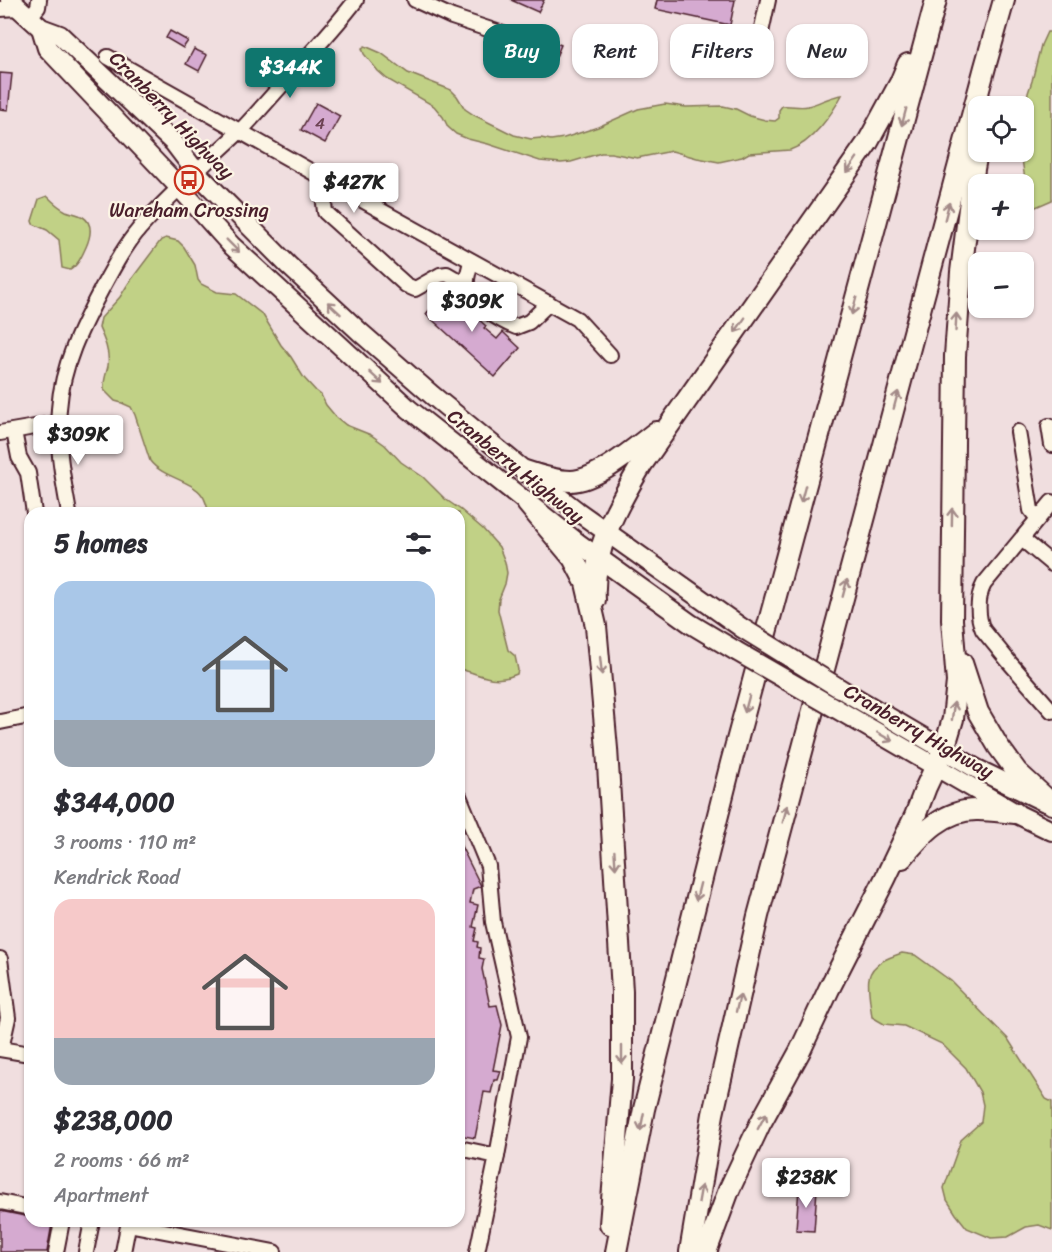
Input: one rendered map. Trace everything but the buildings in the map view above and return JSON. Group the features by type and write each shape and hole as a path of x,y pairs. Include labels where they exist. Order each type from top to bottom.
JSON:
{"highway":[{"path":"607,1252 622,1079 622,991 607,749 596,626 594,589 598,558 617,506 642,464 868,142 900,83 935,0"},
{"path":"616,1252 644,1109 731,763 935,0"},
{"path":"988,96 1005,0"},
{"path":"690,1252 713,1114 758,916 1005,0"},
{"path":"706,1252 729,1190 755,1134 800,1051 915,816 940,758 953,719 957,682 952,620 956,325 965,236 976,162"},
{"path":"525,471 554,479 571,481 581,479 616,462 671,422"},
{"path":"527,503 573,558 586,583 596,626"},
{"path":"952,620 965,676 978,712 1017,772 1052,805"},
{"path":"885,879 936,822 975,809 1015,813"}],"main road":[{"name":"Cranberry Highway","path":"20,13 60,35 174,143 196,172 288,265 432,395 525,471 742,628 839,688 1015,813 1052,831"},
{"name":"Cranberry Highway","path":"20,13 46,48 231,245 409,409 598,558 691,624 835,708 940,758 977,769 1052,805"}],"street":[{"path":"20,13 38,7 39,0"},
{"path":"68,507 58,423 67,364 76,339 122,252 130,240 179,187 239,131 339,23 356,0"},
{"path":"415,0 452,17 483,27"},
{"path":"763,24 768,0"},
{"path":"108,57 577,319 610,356"},
{"path":"333,184 324,203 325,213 406,285 415,289 440,275 447,274 466,285 472,297 500,320 516,327 529,322 549,303"},
{"path":"466,285 471,261"},
{"path":"0,433 58,423"},
{"path":"1048,426 1052,445"},
{"path":"14,431 19,458 28,473 33,507"},
{"path":"1018,432 1031,510 1038,519"},
{"path":"1052,502 982,587 979,608 983,630 1052,711"},
{"path":"1022,539 1052,564"},
{"path":"0,722 24,717"},
{"path":"465,810 488,866 493,922 519,1037 477,1252"},
{"path":"0,959 8,1018 0,1049 24,1053"},
{"path":"465,1149 496,1156"},
{"path":"0,1202 24,1207"},
{"path":"56,1252 61,1227"},
{"path":"86,1252 91,1227"},
{"path":"123,1252 127,1227"},
{"path":"152,1227 274,1252"}],"green space":[{"path":"1047,32 1052,32 1052,200 1034,208 1034,174 1024,174 1022,162 1034,162 1034,96 1027,96 1041,45"},
{"path":"365,46 381,53 408,73 451,90 465,109 474,115 514,135 531,139 564,138 598,127 638,109 665,104 686,107 723,106 750,116 775,121 779,118 779,110 782,106 808,106 842,95 833,111 813,135 790,150 749,153 742,157 719,162 672,151 637,158 601,153 571,162 540,161 456,134 448,127 434,106 387,79 378,71 364,54 362,48"},
{"path":"47,196 60,208 83,217 89,223 90,235 87,243 80,260 70,270 62,268 59,240 47,230 33,224 32,221 39,199"},
{"path":"166,238 178,241 184,247 195,265 201,284 217,292 236,294 263,315 304,378 321,395 336,417 346,425 371,435 385,445 401,462 423,477 457,507 207,507 202,495 197,490 155,466 150,461 131,407 115,401 104,390 108,356 99,328 101,318 120,297 161,240"},
{"path":"465,513 499,547 507,573 498,610 508,650 515,656 518,670 517,674 509,677 488,678 465,671"},
{"path":"902,953 915,955 951,981 1008,1039 1046,1099 1052,1102 1052,1230 1039,1225 1026,1227 1008,1237 991,1238 967,1228 947,1200 944,1188 961,1140 981,1122 983,1105 980,1092 966,1068 942,1044 904,1026 884,1024 872,1017 868,986 871,973 882,961"}],"place":[{"name":"Wareham Crossing","path":"189,180"}]}
